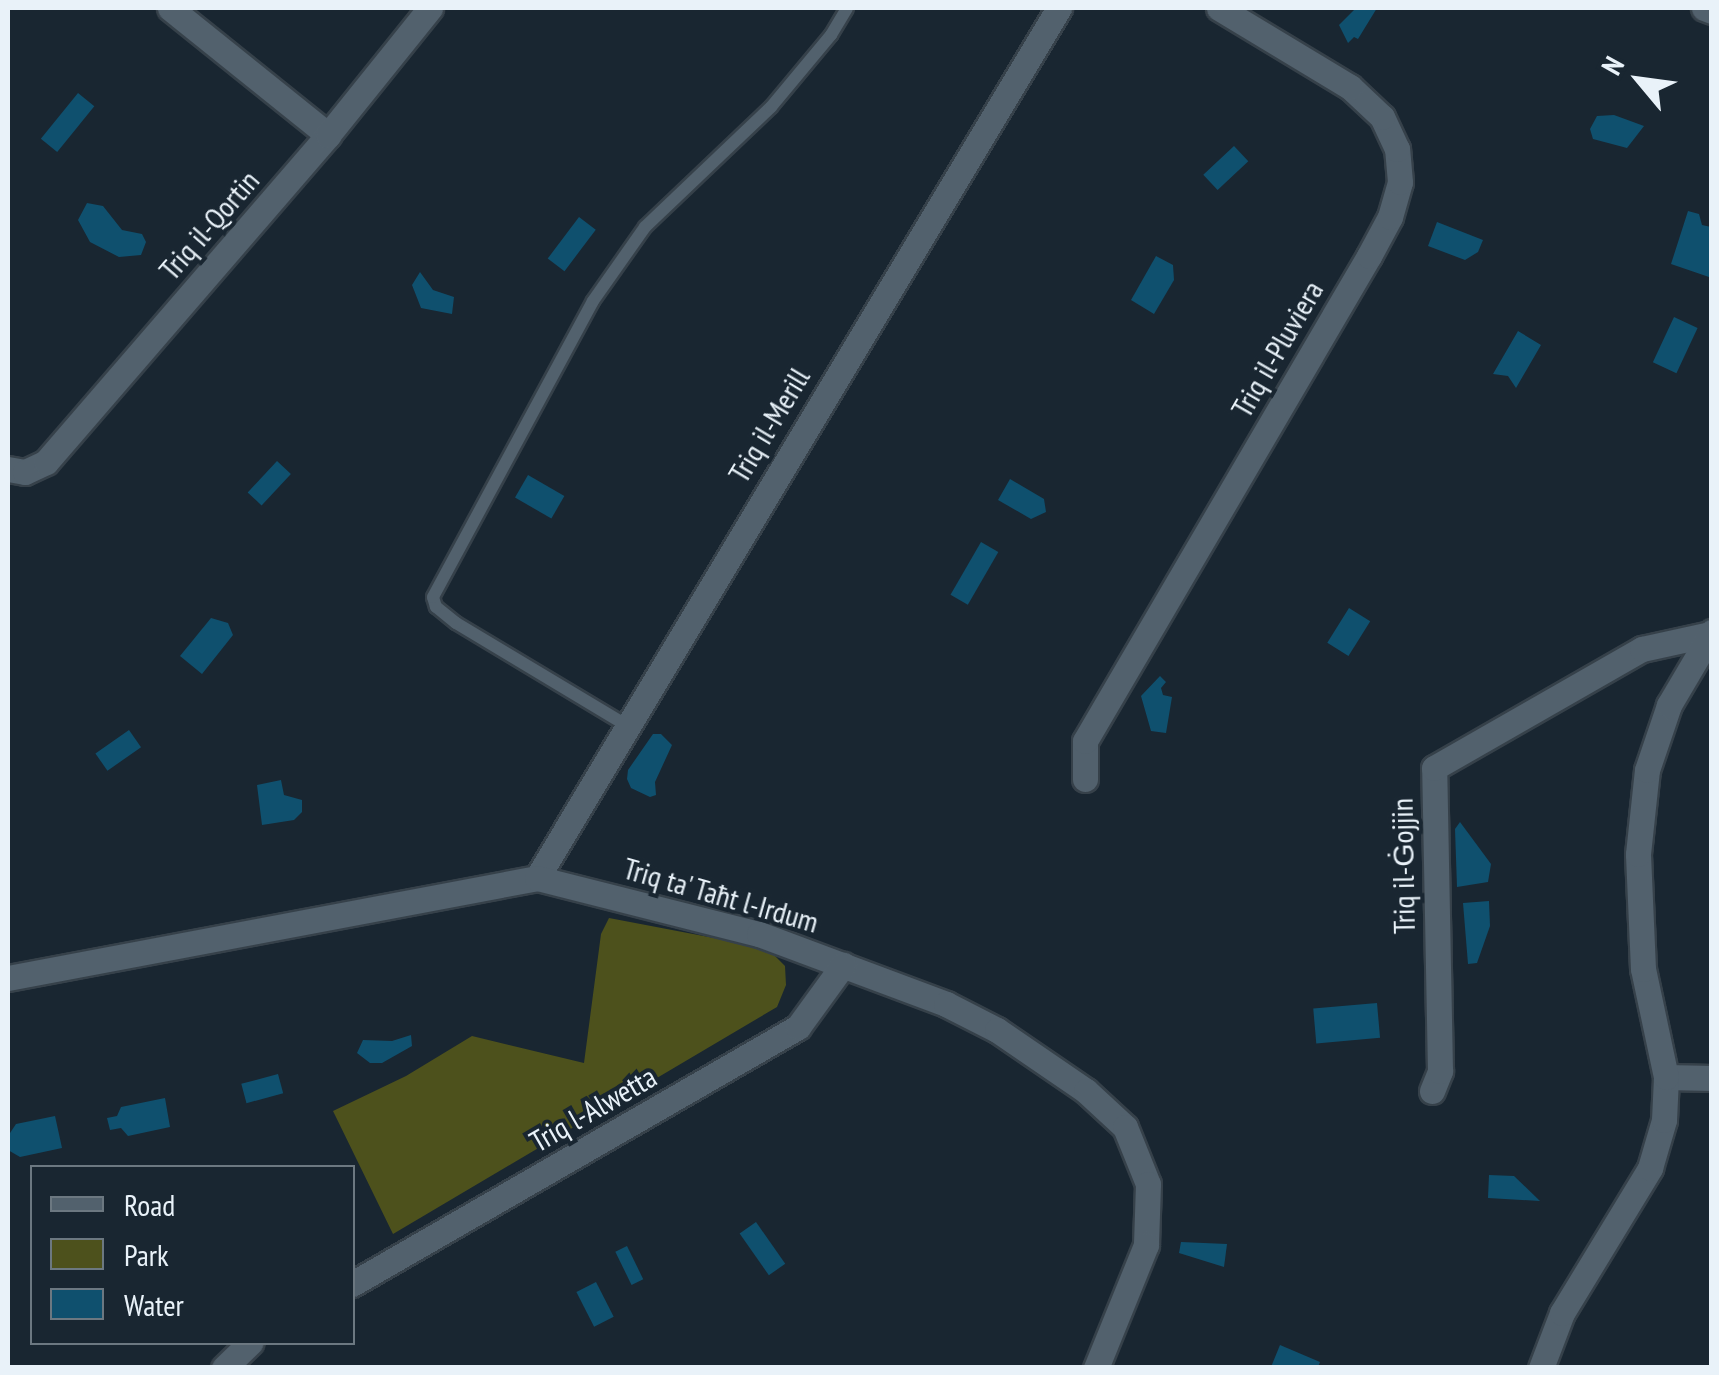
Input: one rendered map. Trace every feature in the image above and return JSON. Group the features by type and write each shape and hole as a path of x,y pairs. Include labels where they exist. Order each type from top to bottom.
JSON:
{"street":[{"path":"170,8 328,136"},
{"name":"Triq il-Qortin","path":"16,471 46,462 328,136 430,8"},
{"name":"Triq il-Merill","path":"537,878 1059,8"},
{"name":"Triq il-Pluviera","path":"1085,779 1085,741 1390,217 1400,182 1397,149 1382,117 1350,88 1219,8"},
{"path":"1704,8 1712,11"},
{"path":"1542,1368 1562,1313 1650,1168 1664,1120 1666,1077 1644,969 1638,854 1647,770 1669,705 1711,633"},
{"name":"Triq il-Ġojjin","path":"1432,1092 1440,1070 1434,768 1642,649 1711,633"},
{"name":"Triq ta' Taħt l-Irdum","path":"8,978 537,878 759,934 946,1004 997,1030 1086,1090 1126,1126 1148,1184 1146,1244 1096,1368"},
{"name":"Triq l-Alwetta","path":"355,1282 798,1027 843,965"},
{"path":"1666,1077 1712,1078"},
{"path":"224,1368 248,1345"}],"lane":[{"path":"626,724 456,623 436,607 433,597 593,300 645,227 771,107 832,35 847,8"}],"green space":[{"path":"609,918 767,948 785,966 786,985 777,1007 393,1234 333,1111 406,1076 472,1036 584,1063 601,934"}],"water":[{"path":"1356,8 1377,8 1358,39 1354,37 1348,43 1339,25"},
{"path":"78,93 94,106 57,152 41,139"},
{"path":"1614,115 1644,126 1627,148 1593,139 1590,129 1597,116"},
{"path":"1234,146 1248,161 1218,190 1203,175"},
{"path":"87,203 103,206 122,230 142,234 146,242 141,255 119,257 90,242 78,220"},
{"path":"1688,211 1699,214 1702,225 1711,227 1709,277 1671,264"},
{"path":"579,217 596,230 564,271 548,259"},
{"path":"1437,222 1483,240 1478,252 1465,260 1428,246"},
{"path":"1156,256 1173,265 1174,280 1154,314 1131,300"},
{"path":"420,272 433,290 454,297 452,314 421,308 412,285"},
{"path":"1674,317 1698,328 1676,373 1653,362"},
{"path":"1518,331 1541,345 1516,388 1508,376 1493,374"},
{"path":"277,461 291,474 262,505 248,492"},
{"path":"528,475 564,496 551,519 515,498"},
{"path":"1010,479 1044,499 1046,512 1031,519 998,500"},
{"path":"981,542 998,552 968,605 950,595"},
{"path":"1349,608 1370,621 1348,656 1327,643"},
{"path":"211,618 228,623 233,635 202,674 180,656"},
{"path":"1160,676 1166,682 1161,688 1163,695 1172,697 1166,733 1151,731 1141,696"},
{"path":"129,730 141,747 107,771 95,754"},
{"path":"653,734 661,734 672,745 655,782 656,795 650,797 631,788 627,779 628,770"},
{"path":"281,780 284,795 302,800 302,812 294,820 262,825 257,785"},
{"path":"1460,822 1491,864 1488,882 1457,887 1455,829"},
{"path":"1489,901 1490,926 1477,963 1468,964 1463,903"},
{"path":"1377,1003 1380,1038 1316,1043 1313,1009"},
{"path":"411,1035 412,1046 382,1063 370,1063 357,1053 363,1040 392,1041"},
{"path":"278,1074 283,1093 246,1103 241,1084"},
{"path":"165,1098 170,1127 128,1136 121,1128 110,1130 107,1118 117,1116 121,1107"},
{"path":"55,1116 62,1148 20,1157 8,1150 8,1136 16,1124"},
{"path":"1489,1175 1514,1176 1540,1201 1488,1198"},
{"path":"756,1222 785,1264 769,1275 740,1233"},
{"path":"1181,1242 1227,1244 1224,1267 1179,1253"},
{"path":"627,1246 643,1279 632,1285 615,1252"},
{"path":"596,1282 614,1317 594,1327 576,1292"},
{"path":"1280,1345 1320,1362 1318,1367 1271,1367"}]}
